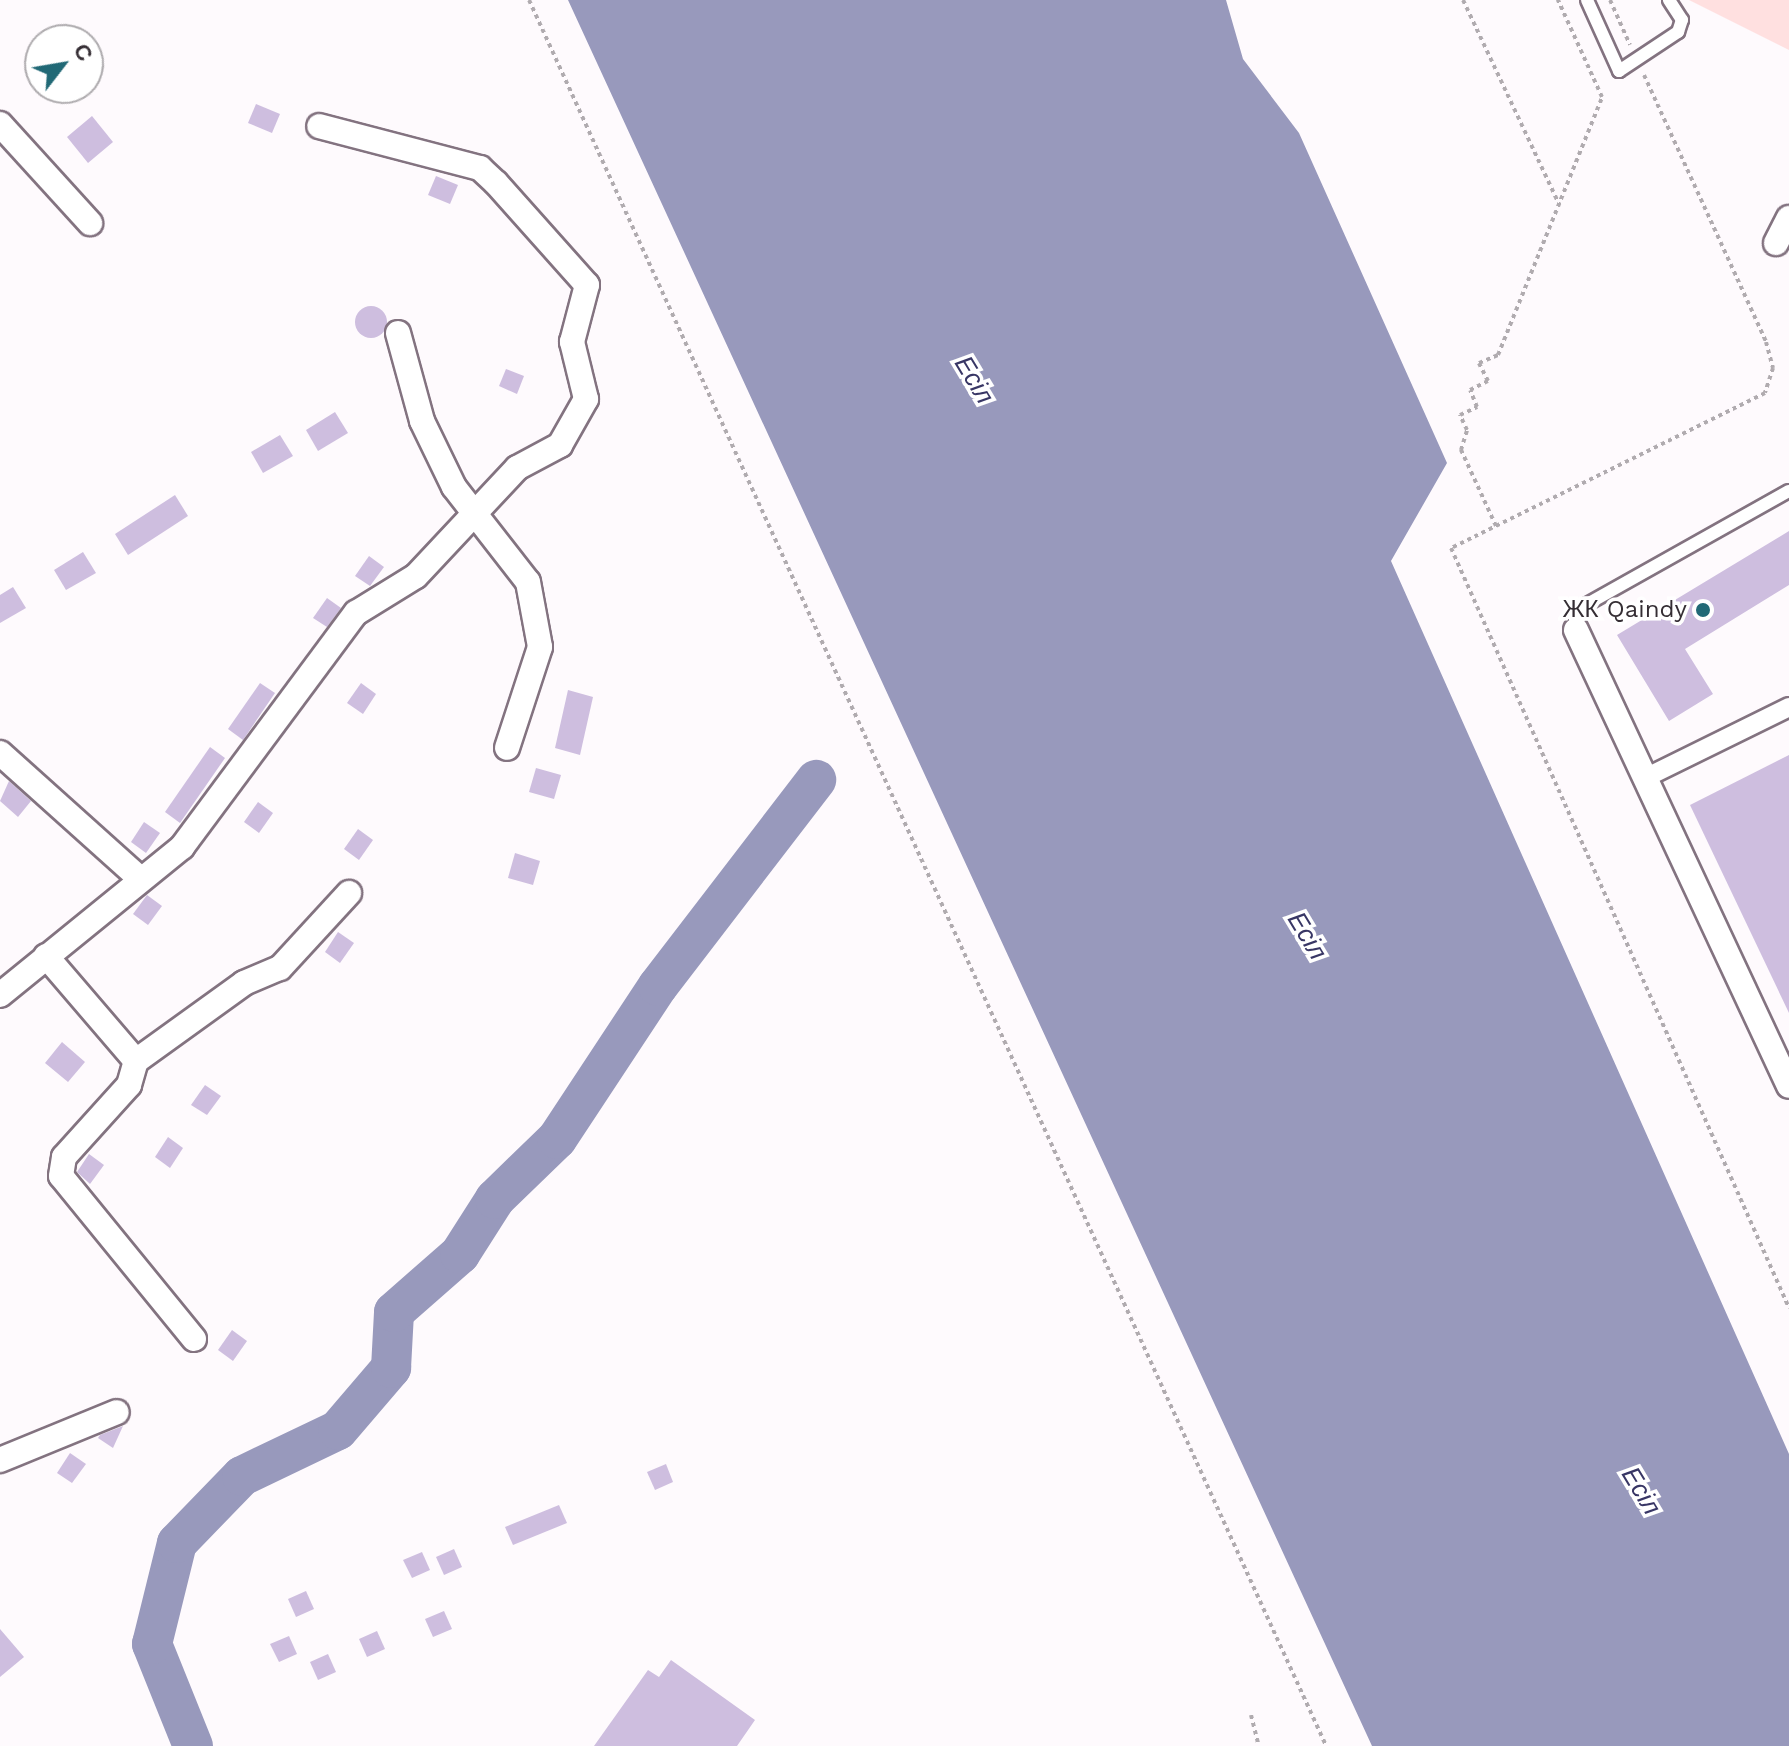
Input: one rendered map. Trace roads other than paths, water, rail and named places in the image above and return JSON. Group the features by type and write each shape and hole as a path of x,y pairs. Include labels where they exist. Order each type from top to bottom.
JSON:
{"street":[{"path":"0,124 90,223"},
{"path":"0,995 137,876 182,847 212,811 266,726 356,613 416,576 478,517 517,468 560,445 586,399 572,342 587,285 480,168 319,126"},
{"path":"1776,243 1789,218"},
{"path":"398,333 422,421 478,517 528,582 540,647 507,748"},
{"path":"1576,630 1789,1086"},
{"path":"1645,778 1789,707"},
{"path":"0,753 137,876"},
{"path":"194,1339 61,1176 64,1157 129,1085 136,1061 244,983 280,968 349,893"},
{"path":"46,956 136,1061"},
{"path":"0,1460 117,1412"}],"lane":[{"path":"1587,0 1619,71 1635,55 1678,32 1682,20 1669,0"},
{"path":"1576,630 1582,607 1789,491"}],"water":[{"name":"Есіл","path":"568,0 1226,0 1243,59 1299,133 1447,463 1391,561 1789,1454 1789,1746 1372,1746"}],"waterway":[{"path":"193,1746 152,1644 177,1543 242,1476 338,1430 391,1368 394,1312 460,1254 495,1199 557,1139 658,986 816,780"}],"place":[{"name":"ЖК Qaindy","path":"1703,610"}]}
